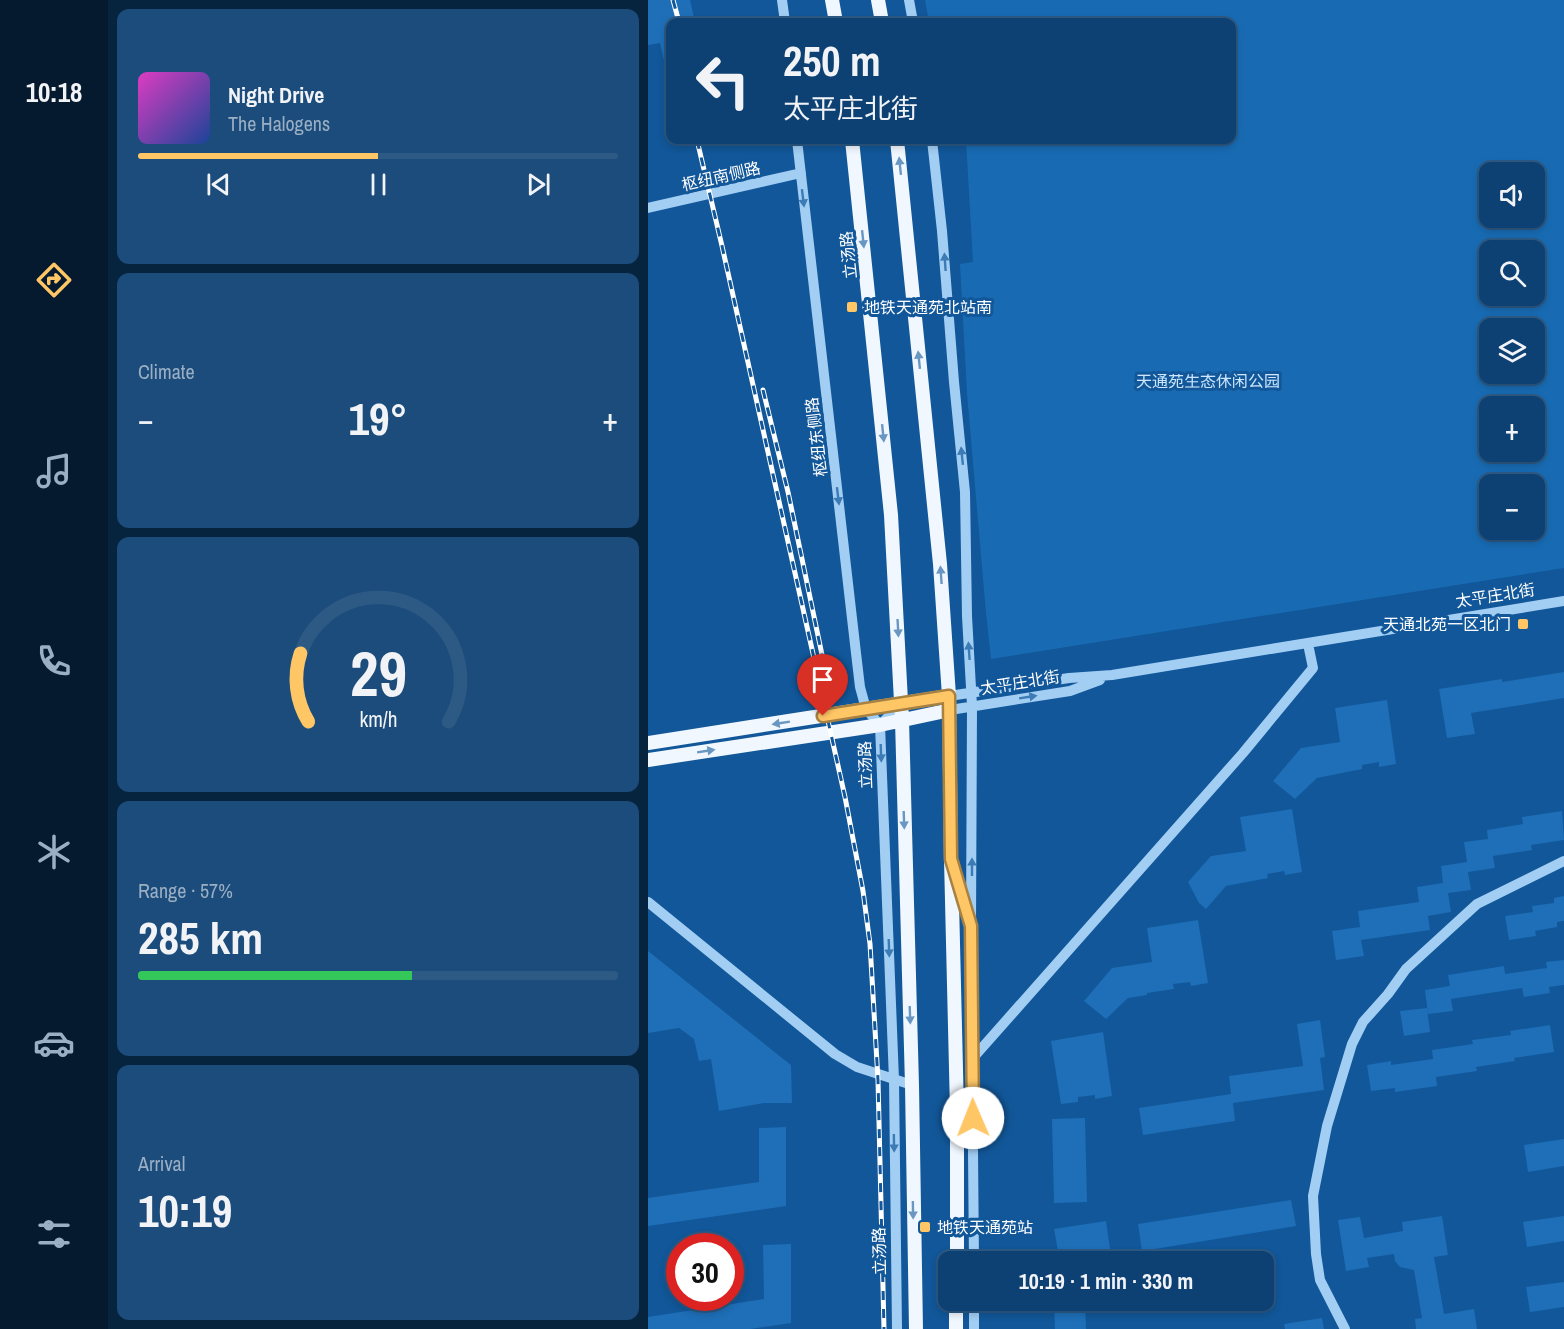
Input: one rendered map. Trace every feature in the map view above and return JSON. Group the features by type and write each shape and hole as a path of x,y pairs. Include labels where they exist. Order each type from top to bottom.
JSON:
{"main road":[{"path":"832,0 835,18"},
{"path":"878,0 881,18"},
{"name":"立汤路","path":"852,144 891,515 901,704"},
{"path":"897,144 940,564 950,703 957,1251"},
{"name":"太平庄北街","path":"648,743 901,704 950,703"},
{"name":"太平庄北街","path":"648,760 902,720 950,703"},
{"path":"901,704 912,1085 916,1329"},
{"path":"956,1311 956,1329"}],"street":[{"path":"782,0 784,18"},
{"path":"909,0 912,18"},
{"name":"枢纽东侧路","path":"797,144 860,687 866,709 880,724"},
{"path":"932,144 965,492 967,616 972,693 971,926 974,1251"},
{"name":"枢纽南侧路","path":"648,208 801,173"},
{"name":"太平庄北街","path":"950,703 972,693 1070,678 1112,675 1564,601"},
{"path":"973,1058 1243,753 1313,668 1308,644"},
{"name":"太平庄北街","path":"950,703 972,706 1070,691 1112,675"},
{"name":"立汤路","path":"897,1329 894,1080 880,724 901,704"},
{"path":"951,859 971,926"},
{"path":"1345,1329 1320,1280 1316,1254 1313,1196 1327,1126 1352,1044 1363,1022 1406,969 1477,904 1564,861"},
{"path":"648,902 835,1054 857,1067 912,1085"},
{"path":"974,1311 974,1329"}],"green space":[{"name":"天通苑生态休闲公园","path":"925,0 1564,0 1564,568 991,659 967,393 960,264 973,262 966,144 1236,144 1236,18 928,18"}],"building":[{"path":"648,0 690,0 694,18 666,18 666,70 660,43 648,45"},
{"path":"1564,672 1564,698 1471,713 1475,734 1447,738 1439,689"},
{"path":"1387,700 1396,764 1379,767 1379,762 1362,765 1362,769 1317,778 1295,799 1273,781 1301,748 1340,742 1335,708"},
{"path":"1292,809 1302,872 1285,875 1284,871 1267,874 1268,878 1226,886 1206,909 1199,903 1188,882 1211,856 1246,851 1240,817"},
{"path":"1562,811 1564,840 1531,845 1532,850 1493,856 1495,868 1468,872 1471,890 1448,893 1451,912 1428,916 1430,930 1361,940 1364,956 1336,960 1332,931 1360,927 1358,911 1419,902 1417,887 1443,883 1441,866 1467,862 1464,842 1488,839 1487,830 1523,824 1522,817"},
{"path":"1564,896 1564,921 1557,922 1557,927 1535,931 1536,936 1509,940 1505,916 1533,912 1532,906 1554,903 1554,898"},
{"path":"1198,920 1208,983 1191,986 1190,982 1173,984 1174,989 1128,998 1106,1019 1084,1001 1112,968 1152,962 1147,928"},
{"path":"648,951 791,1065 792,1103 764,1103 719,1111 711,1059 699,1061 694,1039 679,1028 648,1033"},
{"path":"1564,960 1564,985 1549,987 1550,993 1524,997 1522,988 1451,999 1453,1011 1428,1014 1425,990 1450,986 1448,975 1504,966 1505,974 1547,968 1546,962"},
{"path":"1427,1008 1430,1032 1404,1036 1400,1011"},
{"path":"1320,1020 1325,1057 1320,1058 1324,1090 1233,1103 1235,1121 1143,1135 1139,1108 1231,1094 1229,1076 1303,1066 1297,1024"},
{"path":"1550,1025 1554,1052 1476,1067 1477,1071 1436,1077 1437,1086 1395,1092 1395,1088 1371,1091 1367,1065 1391,1061 1391,1065 1433,1059 1432,1050 1473,1044 1472,1040 1511,1035 1510,1031"},
{"path":"1103,1032 1112,1096 1095,1099 1095,1095 1078,1097 1078,1102 1061,1104 1051,1041"},
{"path":"1085,1118 1087,1202 1054,1203 1052,1119"},
{"path":"786,1127 786,1206 648,1226 648,1198 759,1182 759,1128"},
{"path":"1564,1139 1564,1166 1528,1172 1524,1145"},
{"path":"1291,1200 1296,1226 1142,1251 1138,1224"},
{"path":"1442,1216 1448,1255 1434,1257 1444,1314 1474,1309 1477,1329 1416,1329 1415,1319 1422,1318 1414,1270 1400,1267 1395,1261 1394,1254 1367,1258 1369,1267 1346,1271 1338,1220 1360,1217 1364,1238 1403,1231 1402,1222"},
{"path":"1564,1216 1564,1241 1527,1247 1523,1222"},
{"path":"1106,1221 1110,1251 1058,1251 1054,1229"},
{"path":"791,1244 791,1323 750,1329 648,1329 648,1317 687,1311 744,1311 744,1302 764,1299 763,1245"},
{"path":"1564,1282 1564,1307 1530,1312 1526,1287"},
{"path":"1054,1311 1085,1311 1086,1329 1055,1329"},
{"path":"1322,1318 1324,1329 1285,1329 1284,1324"}],"railway":[{"path":"673,0 678,18"},
{"path":"698,144 845,797 863,891 870,944 878,1080 884,1329"},
{"path":"763,390 788,492 826,674"}],"place":[{"name":"地铁天通苑北站南","path":"852,307"},
{"name":"天通北苑一区北门","path":"1523,624"},
{"name":"地铁天通苑站","path":"925,1227"}],"route":[{"path":"823,716 949,696 951,859 971,926 973,1118"}]}
